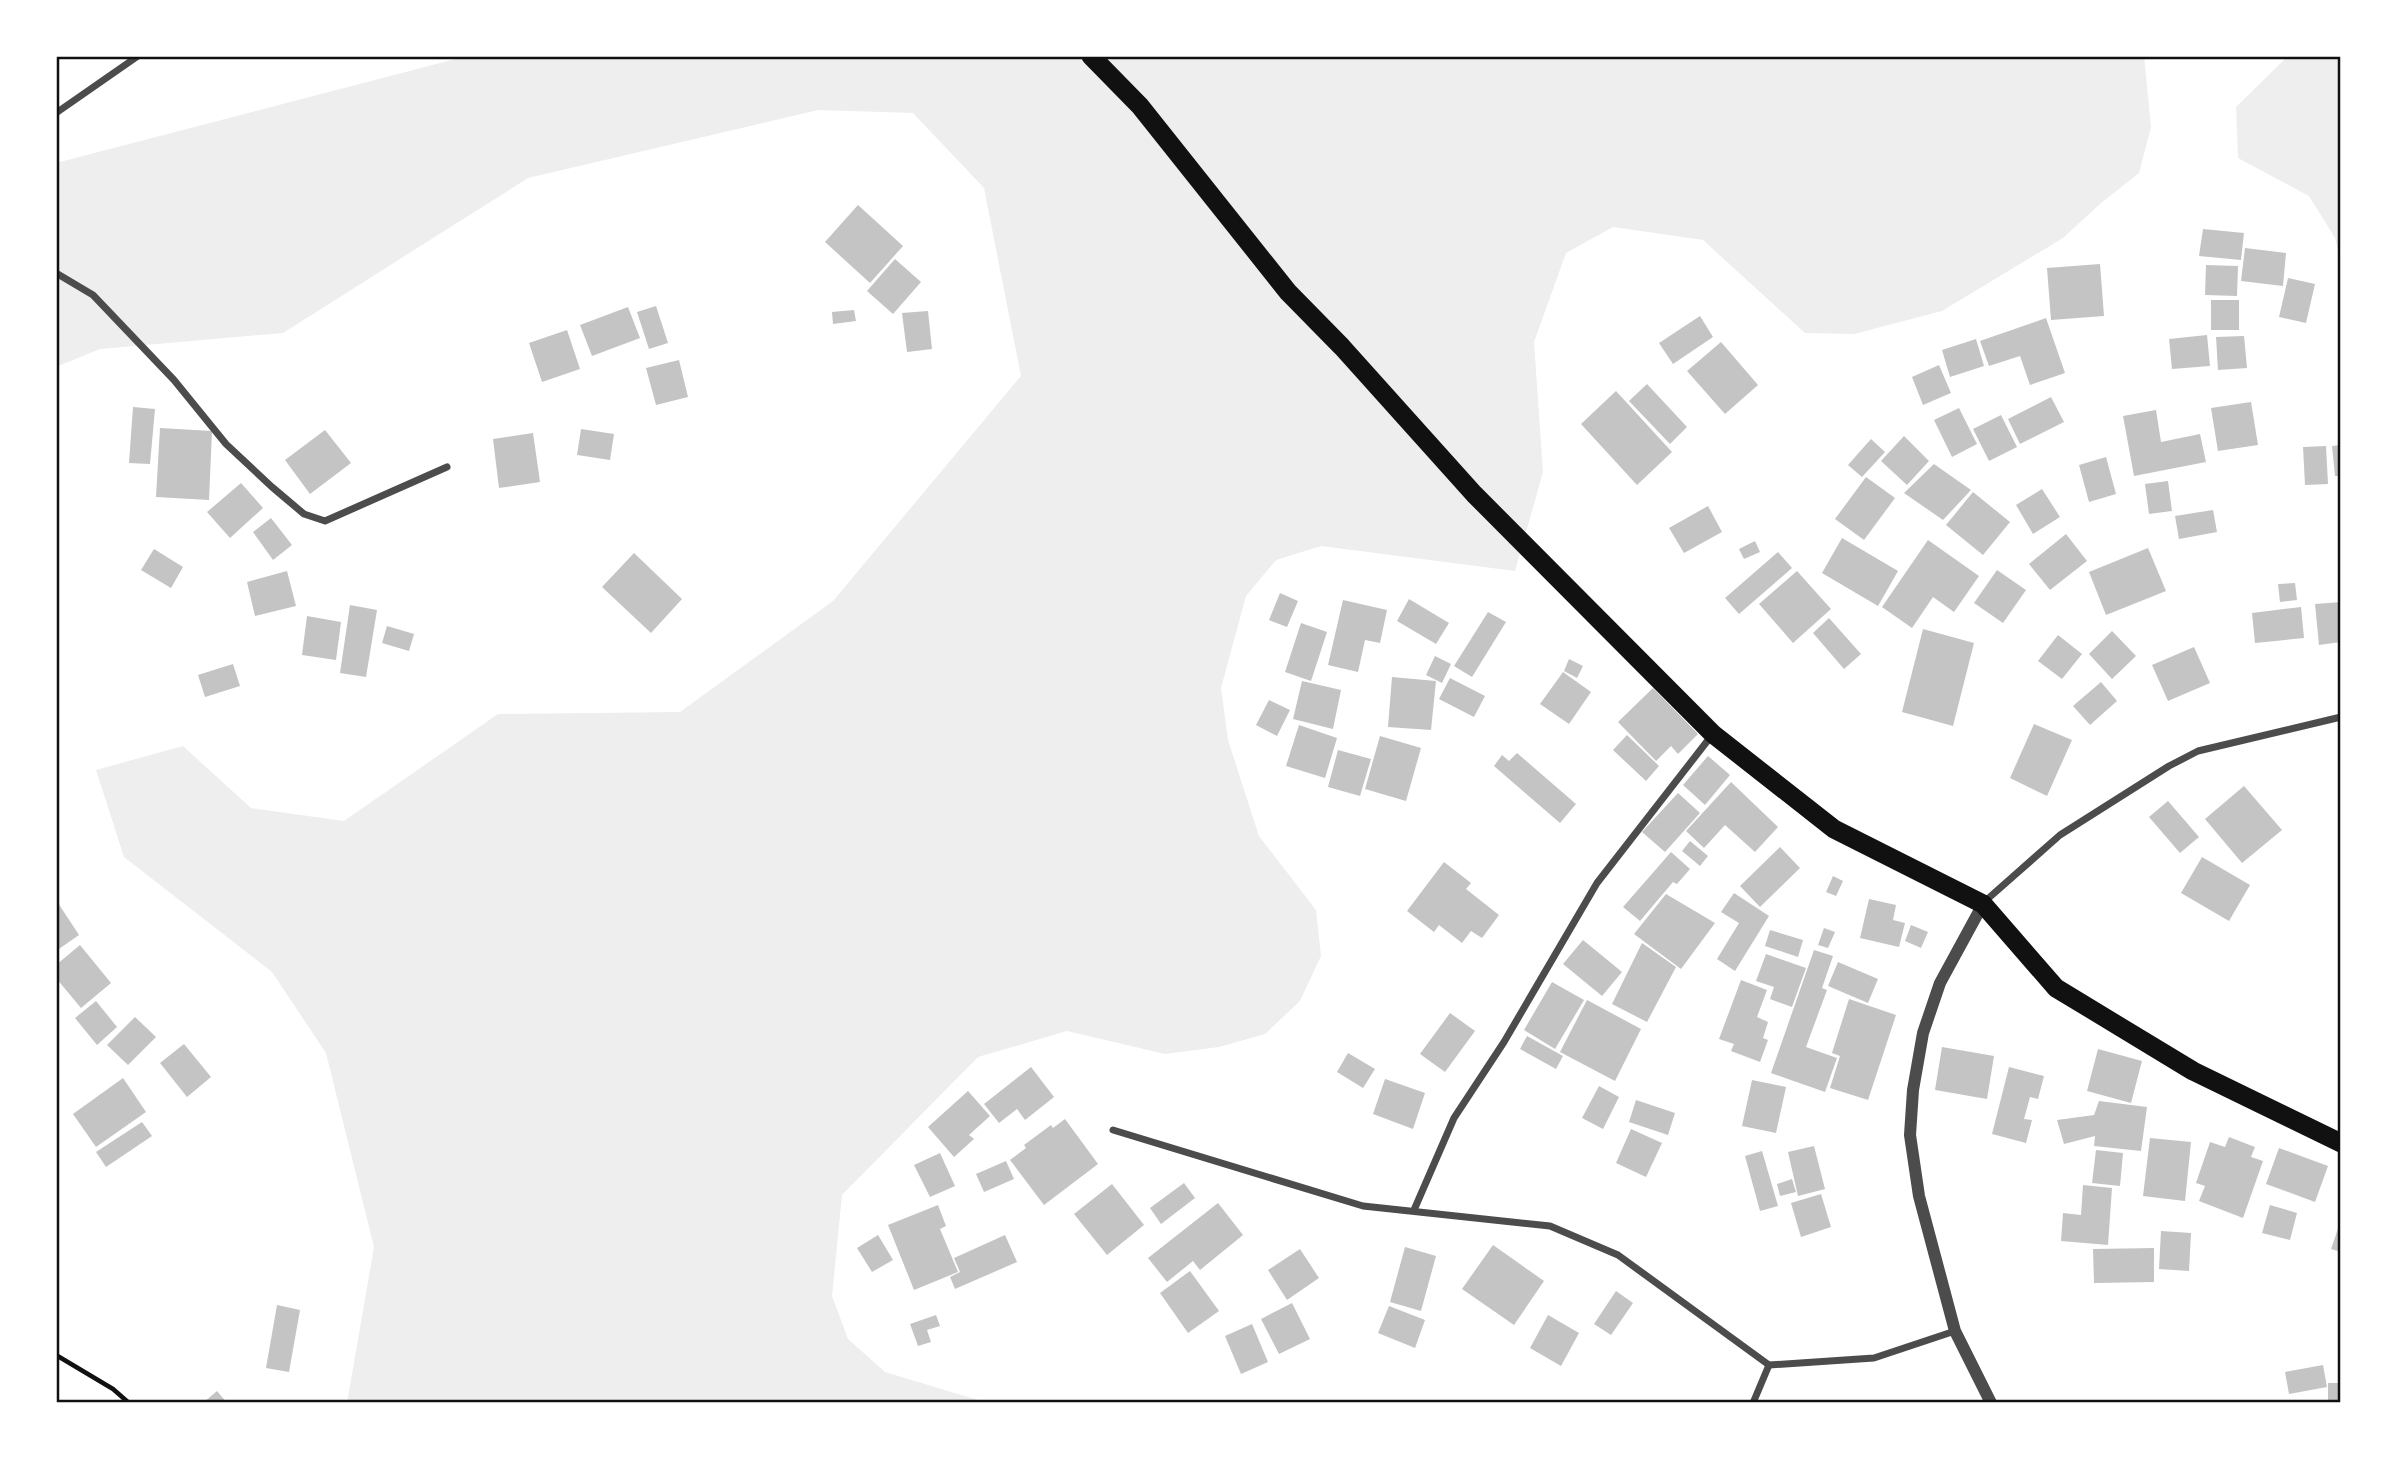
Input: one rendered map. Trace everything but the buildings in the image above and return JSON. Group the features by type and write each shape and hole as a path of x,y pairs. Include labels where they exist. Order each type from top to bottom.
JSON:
{"highway":[{"path":"1091,56 1140,106 1288,292 1342,347 1474,494 1713,734 1834,829 1983,904 2056,988 2193,1071 2341,1143"}],"street":[{"path":"56,113 138,56"},
{"path":"56,273 93,295 174,380 226,444 304,514 325,521 447,467"},
{"path":"1991,1403 1955,1331 1919,1196 1910,1135 1913,1090 1923,1033 1940,983 1961,939 1983,904 2060,835 2169,766 2197,751 2341,717"},
{"path":"1414,1210 1454,1118 1504,1042 1597,883 1713,734"},
{"path":"1113,1130 1363,1206 1550,1226 1618,1255 1769,1365 1874,1357 1955,1331"},
{"path":"1754,1403 1769,1365"}],"path":[{"path":"56,1355 113,1389 129,1403"}],"shaded area":[{"path":"467,56 2144,56 2151,127 2139,173 2063,238 1942,311 1854,334 1805,333 1703,240 1613,227 1566,253 1534,342 1543,472 1515,571 1321,546 1276,560 1246,596 1221,688 1228,740 1259,836 1316,910 1321,956 1300,1001 1265,1034 1219,1047 1165,1054 1067,1031 978,1057 842,1195 832,1296 848,1339 885,1372 988,1403 347,1403 374,1247 326,1053 272,972 124,857 96,770 183,746 251,808 344,821 498,714 680,712 833,601 1021,376 984,188 913,113 818,110 528,178 283,333 100,349 56,367 56,163"},
{"path":"2288,56 2341,56 2341,262 2335,238 2309,196 2238,158 2236,107"}]}
